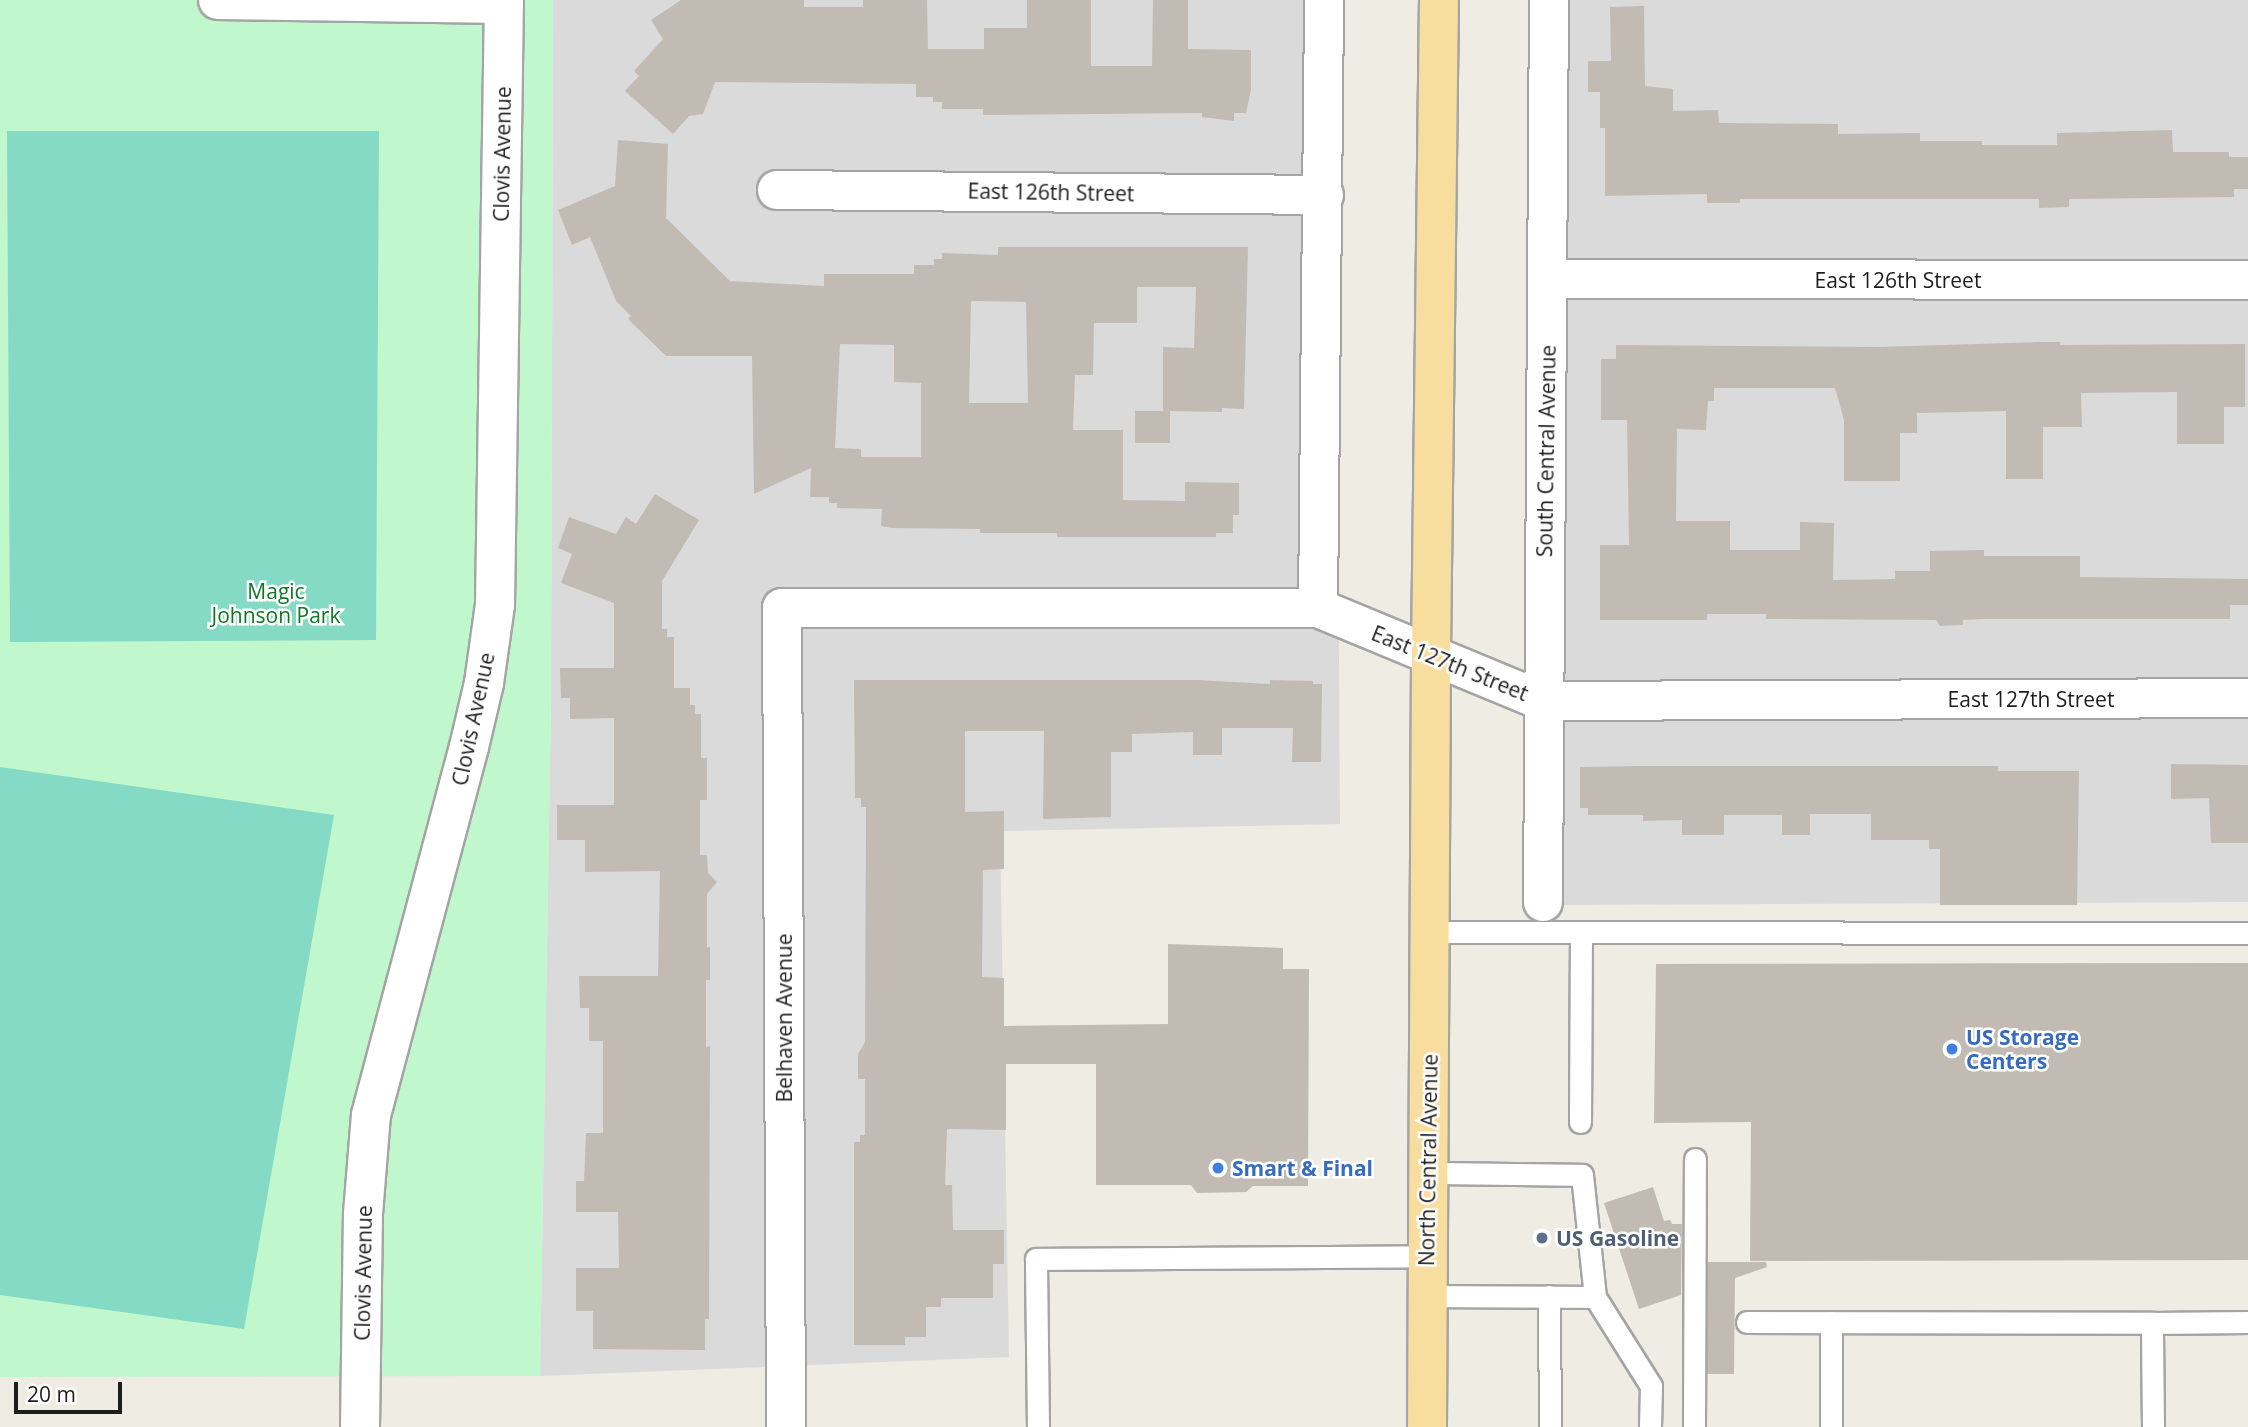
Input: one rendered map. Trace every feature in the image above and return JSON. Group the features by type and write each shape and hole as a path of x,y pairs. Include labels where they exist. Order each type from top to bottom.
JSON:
{"main road":[{"path":"1431,653 1439,0"},
{"name":"North Central Avenue","path":"1427,1427 1431,653"}],"street":[{"path":"218,0 504,2"},
{"path":"1318,608 1324,0"},
{"name":"South Central Avenue","path":"1543,902 1549,0"},
{"name":"Clovis Avenue","path":"360,1427 363,1214 371,1115 469,747 484,683 495,605 504,2"},
{"name":"East 126th Street","path":"777,190 1324,195"},
{"name":"East 126th Street","path":"1548,279 2248,280"},
{"name":"East 127th Street","path":"782,608 1318,608 1544,701 2248,698"},
{"name":"Belhaven Avenue","path":"782,608 786,1427"}],"lane":[{"path":"1431,932 2248,933"},
{"path":"1580,1122 1581,932"},
{"path":"1694,1427 1695,1159"},
{"path":"1427,1173 1583,1175 1595,1297 1651,1386 1650,1427"},
{"path":"1038,1427 1036,1259 1427,1256"},
{"path":"1427,1296 1595,1297"},
{"path":"1549,1296 1550,1427"},
{"path":"1747,1322 2248,1322"},
{"path":"1830,1322 1831,1427"},
{"path":"2152,1323 2153,1427"}],"shaded area":[{"path":"553,0 1335,0 1340,824 1000,831 1009,1357 540,1376 551,698"},
{"path":"1554,0 2248,0 2248,902 1562,905"}],"green space":[{"name":"Magic Johnson Park","path":"0,0 553,0 551,698 540,1376 0,1377"},
{"path":"7,131 379,131 376,640 10,642"},
{"path":"0,767 334,815 244,1329 0,1295"}],"building":[{"path":"681,0 804,0 804,7 863,7 863,0 927,0 928,49 984,49 984,28 1027,28 1027,0 1091,0 1091,66 1152,66 1153,0 1188,0 1188,49 1251,50 1251,90 1246,113 1234,113 1234,121 1202,117 1202,113 983,115 983,109 942,109 942,102 933,102 933,97 916,97 916,84 715,82 703,114 689,116 673,134 625,91 639,76 634,71 663,39 651,20"},
{"path":"1644,6 1645,86 1673,89 1673,111 1718,110 1719,123 1838,124 1838,134 1920,133 1920,141 1982,141 1982,145 2057,145 2057,133 2172,130 2173,152 2229,152 2229,157 2248,157 2248,189 2234,189 2234,197 2069,199 2069,207 2039,208 2039,199 1740,199 1740,203 1707,203 1707,194 1605,196 1605,128 1600,128 1600,92 1588,92 1588,61 1611,61 1610,7"},
{"path":"618,140 668,144 666,218 730,281 824,286 824,274 914,274 914,265 934,265 934,259 942,259 942,253 998,255 998,247 1248,247 1244,409 1222,408 1222,412 1170,411 1170,443 1135,443 1135,411 1163,411 1163,347 1194,348 1196,287 1137,287 1137,323 1094,323 1093,375 1075,375 1073,430 1123,430 1123,500 1185,501 1185,482 1239,483 1239,515 1233,515 1233,533 1216,533 1216,537 1057,537 1057,533 980,533 980,529 892,528 881,526 882,509 837,508 837,503 829,503 829,497 810,497 811,468 754,494 752,356 666,356 628,319 631,316 616,301 590,237 572,245 558,210 615,186","holes":["971,301 1026,302 1028,403 969,403","840,344 894,345 894,382 921,383 921,457 861,457 861,449 835,448"]},
{"path":"2060,342 2060,345 2245,344 2245,407 2224,407 2224,444 2177,444 2177,392 2081,393 2082,427 2043,427 2043,479 2006,479 2006,411 1917,413 1917,433 1900,433 1900,481 1844,481 1844,420 1835,388 1714,388 1714,401 1708,401 1706,430 1677,429 1676,521 1730,521 1730,550 1800,550 1800,522 1834,523 1833,580 1895,579 1895,571 1930,571 1930,551 1984,550 1984,556 2080,556 2080,577 2248,579 2248,605 2230,605 2230,619 1983,619 1963,620 1963,625 1940,626 1936,620 1766,619 1766,614 1707,614 1707,620 1600,620 1600,545 1629,545 1627,420 1601,420 1601,359 1616,359 1616,345 1878,347"},
{"path":"655,494 699,520 662,581 662,629 667,629 667,637 674,637 674,688 690,688 690,705 695,705 695,714 701,714 701,758 707,758 707,800 700,800 700,855 707,855 708,873 717,882 707,894 707,947 710,947 710,980 706,980 706,1047 710,1046 709,1319 705,1319 705,1350 593,1349 593,1311 576,1311 576,1268 619,1268 618,1212 576,1212 576,1181 584,1181 586,1133 603,1133 603,1041 589,1041 589,1008 580,1008 579,976 658,976 660,871 585,872 585,840 557,840 557,805 614,805 614,718 570,719 570,698 561,698 560,668 614,668 614,603 561,583 572,554 558,548 569,517 616,534 626,517 636,524"},
{"path":"854,680 1197,680 1270,684 1270,680 1313,681 1313,684 1322,684 1321,762 1292,762 1293,728 1222,728 1222,755 1193,755 1193,732 1132,734 1132,752 1111,752 1111,817 1043,819 1044,731 965,731 965,812 1004,811 1004,869 983,870 982,977 1004,978 1004,1026 1168,1024 1168,944 1283,948 1283,969 1309,969 1308,1186 1253,1186 1246,1192 1197,1193 1191,1185 1096,1185 1096,1064 1006,1064 1006,1130 947,1129 945,1185 952,1185 953,1230 1004,1230 1004,1264 993,1264 993,1298 941,1298 941,1307 926,1307 926,1337 905,1337 905,1345 854,1345 854,1142 860,1142 860,1135 865,1135 865,1079 858,1079 858,1054 865,1042 866,807 861,807 861,798 855,798"},
{"path":"2171,764 2248,765 2248,843 2211,843 2209,798 2171,799"},
{"path":"1998,766 1998,771 2079,771 2077,905 1940,905 1940,849 1929,849 1929,840 1871,840 1871,814 1810,814 1810,835 1782,835 1782,815 1724,815 1724,835 1682,835 1682,820 1643,821 1643,815 1588,815 1588,808 1580,808 1580,767"},
{"name":"US Storage Centers","path":"2248,963 2248,1260 1750,1261 1751,1122 1654,1123 1656,964"},
{"path":"1653,1187 1664,1221 1682,1224 1681,1295 1639,1309 1604,1203"},
{"path":"1708,1262 1766,1262 1767,1267 1735,1278 1734,1374 1707,1374"}],"place":[{"name":"US Storage Centers","path":"1952,1049"},
{"name":"Smart & Final","path":"1218,1168"},
{"name":"US Gasoline","path":"1542,1238"}]}
